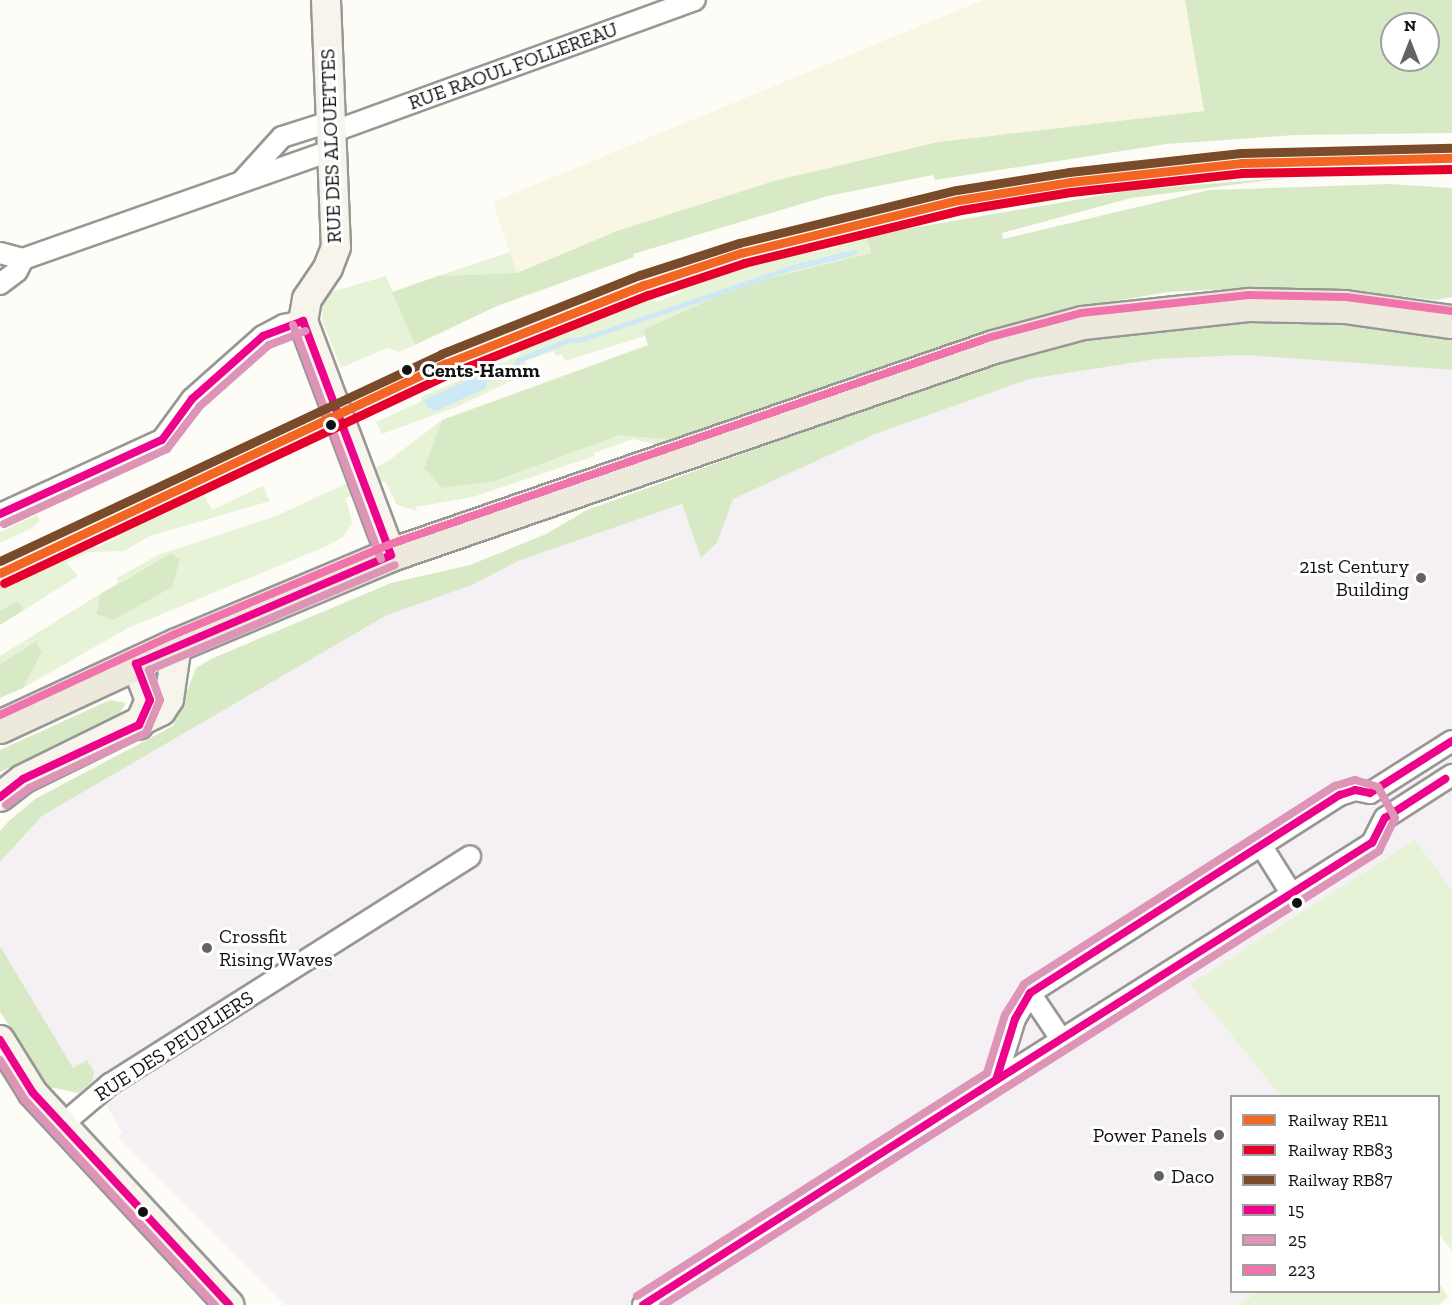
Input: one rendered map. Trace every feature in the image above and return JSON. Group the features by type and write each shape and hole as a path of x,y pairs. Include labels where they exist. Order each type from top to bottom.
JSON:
{"main road":[{"path":"0,727 177,645 391,555 994,347 1083,323 1172,310 1250,305 1345,307 1452,321"}],"street":[{"name":"RUE DES ALOUETTES","path":"303,321 307,299 328,268 336,247 326,0"},
{"name":"RUE RAOUL FOLLEREAU","path":"22,259 243,180 332,134 695,0"},
{"name":"RUE RAOUL FOLLEREAU","path":"243,180 282,136 332,134"},
{"path":"0,253 22,259 17,271 0,284"},
{"path":"0,514 162,440 192,399 263,336 284,325 303,321 391,555"},
{"path":"0,797 23,779 139,725 161,711 169,699 177,645"},
{"path":"136,664 150,700 139,725"},
{"path":"996,1080 1015,1019 1030,993 1340,795 1355,790 1370,793 1452,741"},
{"path":"1410,768 1426,791"},
{"path":"643,1305 1372,843 1386,818 1452,775"},
{"path":"1370,793 1386,818"},
{"path":"1262,845 1291,893"},
{"name":"RUE DES PEUPLIERS","path":"63,1124 110,1084 470,856"},
{"path":"1030,993 1061,1039"},
{"path":"0,1040 33,1092 229,1305"}],"shaded area":[{"path":"983,0 1185,0 1205,111 938,142 617,231 517,273 493,202"},
{"path":"1245,355 1452,370 1452,890 1415,841 1191,984 1280,1095 1230,1095 1230,1293 1256,1293 1238,1305 286,1305 118,1137 122,1133 93,1081 94,1072 86,1060 73,1069 0,946 0,862 42,816 387,615 472,585 518,561 682,504 702,558 717,543 732,499 875,434 1029,379 1157,359"}],"green space":[{"path":"1185,0 1452,0 1452,133 1296,135 1167,144 935,180 933,175 828,196 633,254 634,257 497,306 415,345 392,292 438,276 517,273 617,231 774,181 938,142 1204,111"},
{"path":"1294,177 1131,198 1002,233 1003,239 1209,190 1390,184 1452,188 1452,297 1436,300 1346,290 1249,288 1168,292 1079,307 989,330 673,440 620,435 495,481 442,488 424,468 442,420 648,345 643,330 739,286 871,253 866,236 1133,190"},
{"path":"866,236 871,253 740,286 643,330 645,336 565,361 562,354 556,356 554,351 525,361 528,373 459,406 382,434 376,422 422,401 420,397 520,355 517,348 654,296 656,302 682,292 681,287 810,249 812,253 839,247 838,242"},
{"path":"510,252 517,273 438,276"},
{"path":"386,276 415,345 399,352 387,348 341,368 323,323 322,309 328,293"},
{"path":"1250,321 1343,325 1452,339 1452,370 1245,355 1157,359 1029,379 875,434 733,499 717,543 701,558 682,504 518,561 472,585 387,615 42,816 0,862 0,831 9,821 35,799 173,726 196,668 211,659 391,583 470,565 546,534 587,510 1019,354 1086,338 1173,326"},
{"path":"442,420 424,468 495,481 620,435 673,440 658,445 633,439 594,453 595,456 473,497 416,507 417,511 397,505 385,481 346,498 352,523 343,537 329,545 128,628 23,688 42,652 36,641 0,664 0,656 100,594 96,613 171,553 118,583 117,578 158,555 276,516 341,486 388,461"},
{"path":"263,486 270,501 150,536 124,551 88,552 66,563 78,576 24,610 18,601 0,611 0,587 93,544 95,548 119,537 117,533 203,493 212,510"},
{"path":"37,515 40,521 32,528 0,543 0,532"},
{"path":"171,553 180,559 172,587 113,620 96,614 100,594"},
{"path":"18,601 24,610 0,625 0,611"},
{"path":"36,641 42,652 23,688 0,698 0,664"},
{"path":"110,700 126,703 117,718 0,772 0,750"},
{"path":"1415,840 1452,890 1452,1251 1440,1235 1440,1095 1280,1095 1190,984"},
{"path":"0,946 73,1068 87,1060 94,1072 93,1081 79,1093 49,1087 0,1012"},
{"path":"1440,1285 1448,1297 1438,1305 1238,1305 1256,1293 1440,1293"}],"water":[{"path":"480,375 488,378 486,388 436,411 428,408 424,400"}],"waterway":[{"path":"488,378 516,367 518,360 569,340 580,340 790,268 854,252"}],"rail line":[{"name":"RB87","path":"0,561 441,354 640,275 739,243 957,190 1069,172 1241,153 1452,148"},
{"name":"RE11","path":"0,573 445,364 644,285 741,253 959,200 1070,182 1241,163 1452,158"},
{"name":"RB83","path":"4,583 449,374 648,295 744,263 961,210 1071,192 1242,173 1452,169"}],"transit line":[{"name":"223","path":"0,715 173,635 388,545 991,337 1081,313 1249,295 1346,297 1452,311"},
{"name":"15","path":"303,321 391,555"},
{"name":"15","path":"0,514 162,440 192,399 263,336 303,321"},
{"name":"25","path":"293,325 381,559"},
{"name":"25","path":"4,524 167,449 200,406 269,345 305,331"},
{"name":"15","path":"0,797 23,779 139,725 150,700 136,664 391,555"},
{"name":"25","path":"6,805 29,788 146,733 160,700 149,670 395,565"},
{"name":"15","path":"643,1305 996,1080 1015,1019 1030,993 1340,795 1355,790 1370,793 1452,741"},
{"name":"15","path":"979,1091 1372,843 1385,818 1445,779"},
{"name":"25","path":"637,1296 987,1073 1005,1015 1024,984 1335,786 1355,780 1378,787 1395,818 1379,851 663,1305"},
{"name":"15","path":"0,1040 33,1093 229,1305"},
{"name":"25","path":"0,1060 25,1100 215,1305"}],"place":[{"name":"Cents-Hamm","path":"407,370"},
{"name":"21st Century Building","path":"1421,578"},
{"name":"Crossfit Rising Waves","path":"207,948"},
{"name":"Power Panels","path":"1219,1135"},
{"name":"Daco","path":"1159,1176"}]}
